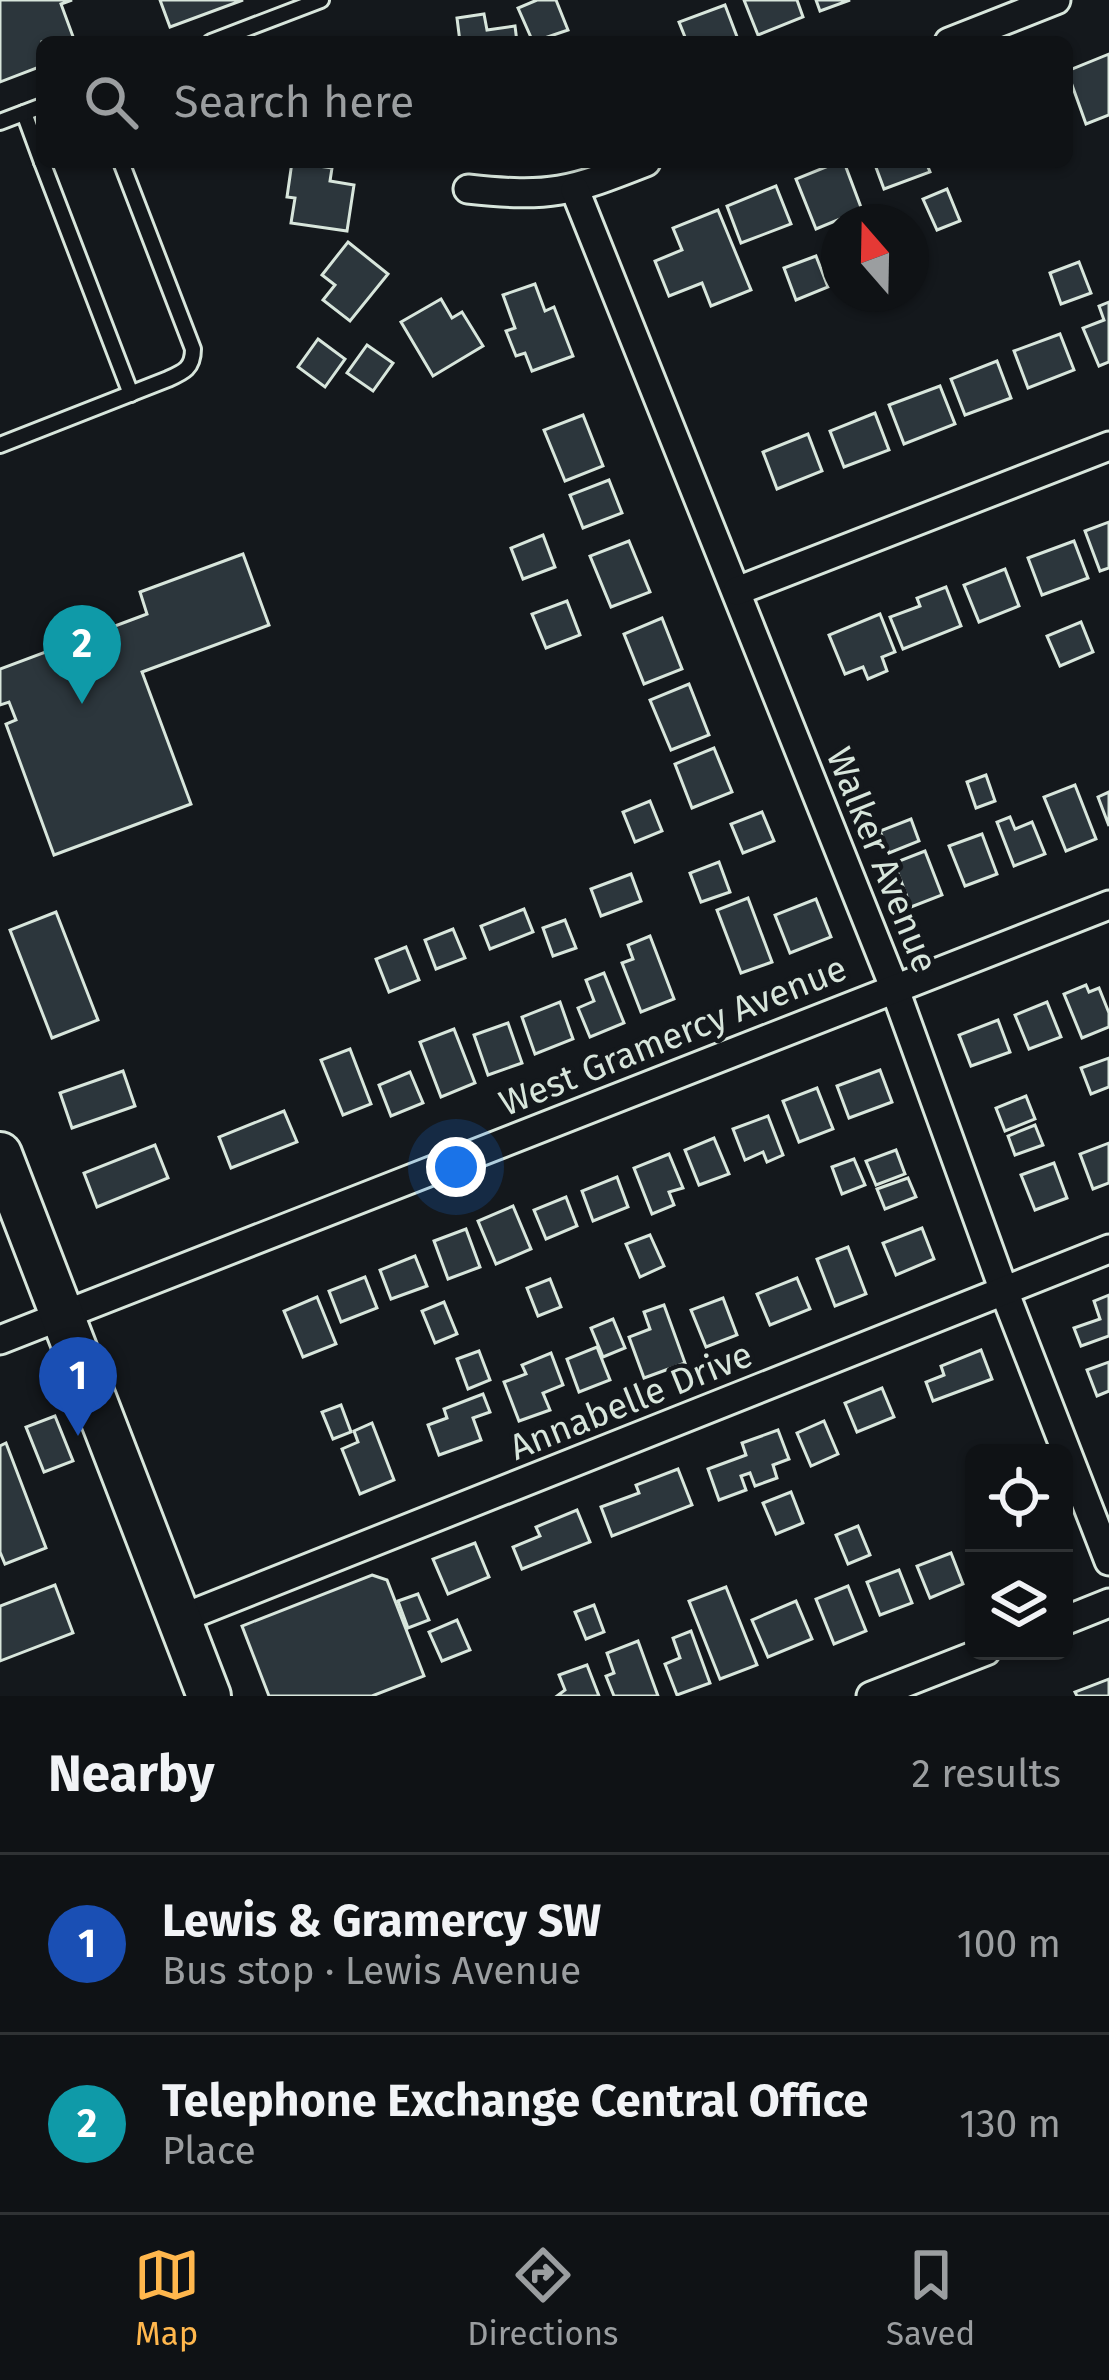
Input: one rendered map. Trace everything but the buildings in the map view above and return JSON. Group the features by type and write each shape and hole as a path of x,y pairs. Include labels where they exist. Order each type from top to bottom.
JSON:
{"main road":[{"path":"0,1154 209,1696"}],"street":[{"path":"964,36 1056,0"},
{"path":"468,189 550,195 631,168"},
{"name":"Walker Avenue","path":"575,190 894,987 1004,1291 1109,1561"},
{"path":"737,591 1109,446"},
{"name":"West Gramercy Avenue","path":"0,1340 1109,905"},
{"name":"Annabelle Drive","path":"179,1618 1109,1250"},
{"path":"1073,1617 1109,1603"},
{"path":"872,1696 965,1659"}],"lane":[{"path":"227,36 321,0"},
{"path":"0,122 36,108"},
{"path":"24,113 36,146"},
{"path":"44,168 130,394"},
{"path":"0,445 187,371 193,361 193,350 123,168"}],"place":[{"name":"Telephone Exchange Central Office","path":"82,704"},
{"name":"Lewis & Gramercy SW","path":"78,1436"}]}
